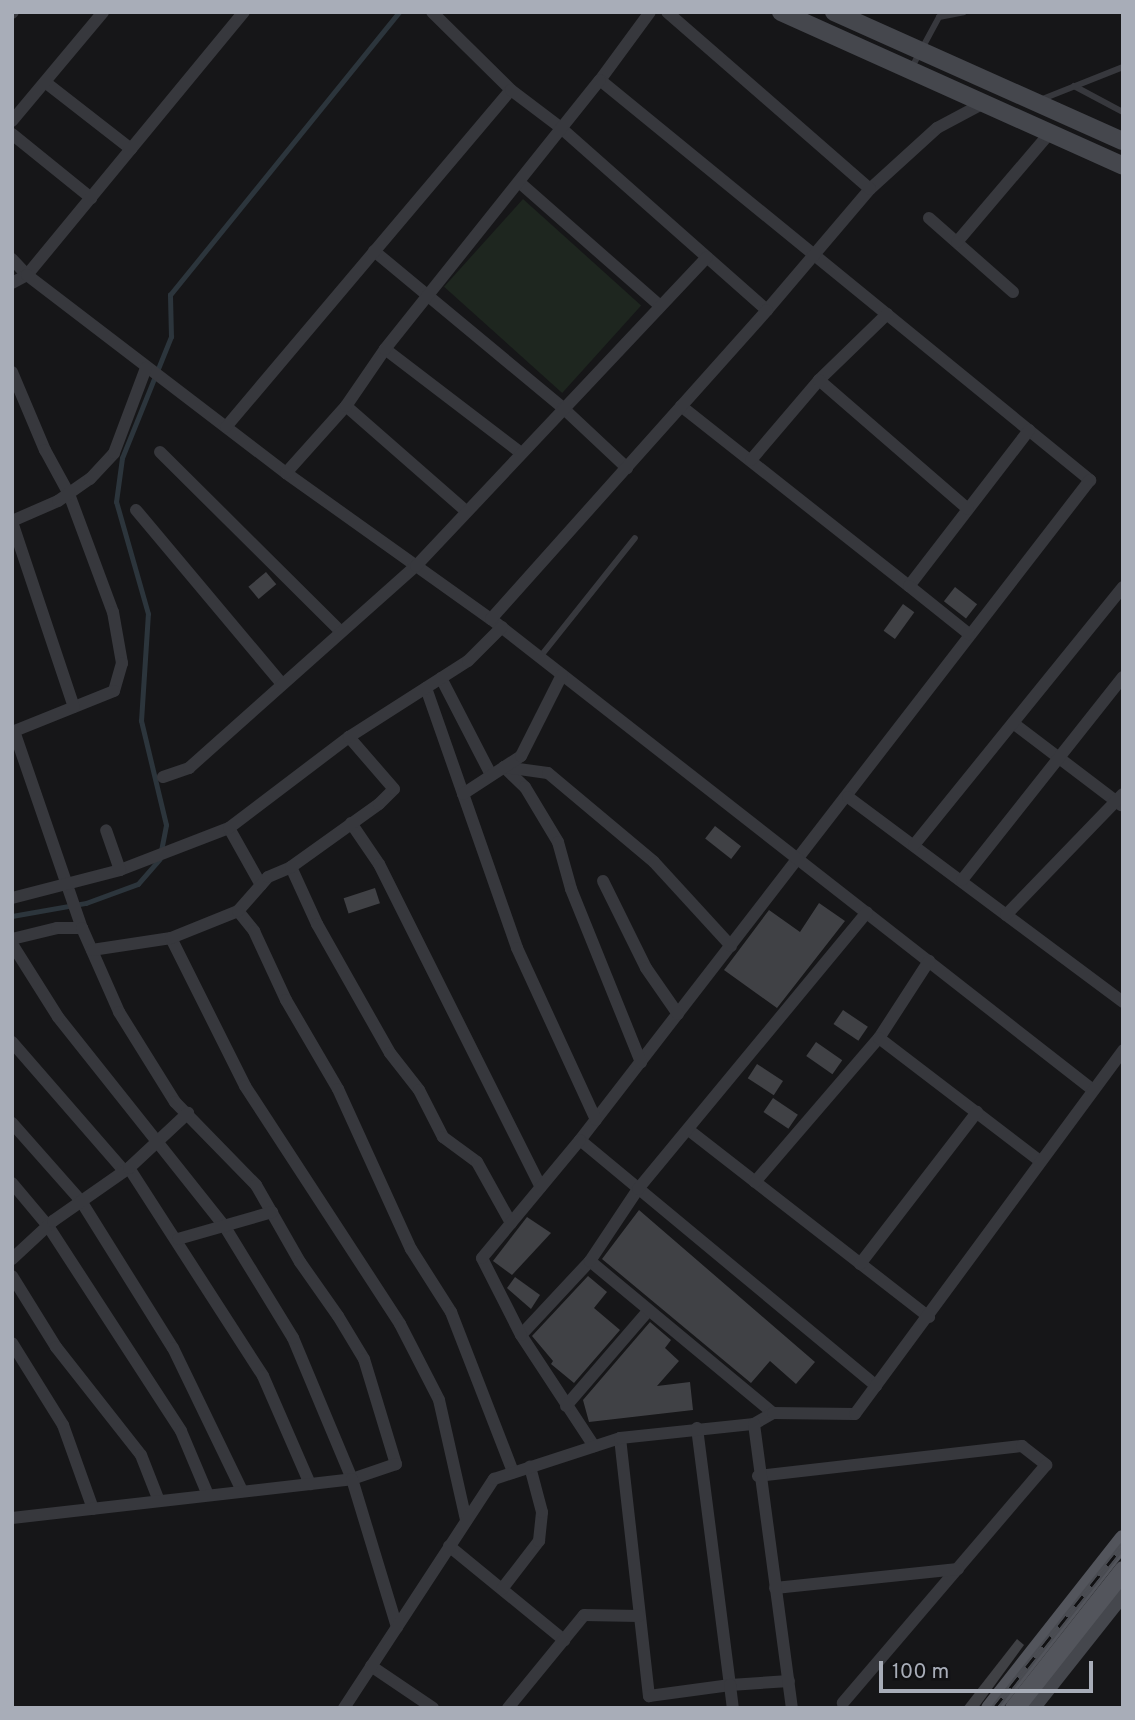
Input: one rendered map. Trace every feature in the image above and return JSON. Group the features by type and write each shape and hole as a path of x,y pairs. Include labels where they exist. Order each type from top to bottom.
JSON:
{"main road":[{"path":"990,1708 1123,1539"},
{"path":"1014,1708 1123,1570"}],"street":[{"path":"12,121 103,12"},
{"path":"12,283 27,275 244,12"},
{"path":"432,12 511,90 561,128 767,310"},
{"path":"286,473 346,406 385,349 600,80 650,12"},
{"path":"667,12 870,189"},
{"path":"781,12 1123,166"},
{"path":"834,12 1123,141"},
{"path":"594,1446 521,1335 482,1258 596,1120 848,797 969,634 1090,480 600,80"},
{"path":"45,82 131,149"},
{"path":"226,427 511,90"},
{"path":"12,898 120,870 229,828 349,737 468,661 496,623 627,468 870,189 937,128 982,104"},
{"path":"12,134 90,198"},
{"path":"957,242 1049,134"},
{"path":"519,181 660,306"},
{"path":"929,218 1013,292"},
{"path":"374,251 564,408 627,468"},
{"path":"163,777 189,768 416,566 707,257"},
{"path":"12,260 27,275 148,370 286,473 496,623 1093,1090"},
{"path":"751,460 819,380 887,314"},
{"path":"385,349 521,453"},
{"path":"74,707 12,521 69,494 114,453 148,370"},
{"path":"12,372 45,450 69,494 113,612 122,663 114,691 13,731 82,928 118,1012 175,1102 256,1185 364,1359 396,1464 352,1479 12,1518"},
{"path":"819,380 968,509"},
{"path":"346,406 466,511"},
{"path":"681,406 969,634"},
{"path":"909,586 1029,430"},
{"path":"160,452 341,632"},
{"path":"136,510 282,684"},
{"path":"914,845 1123,587"},
{"path":"463,794 522,755 562,675"},
{"path":"961,880 1123,677"},
{"path":"442,678 491,775"},
{"path":"426,688 534,991 596,1120"},
{"path":"1006,915 1121,801 1013,723"},
{"path":"92,950 171,938 238,911 261,885 351,823 394,789 349,737"},
{"path":"503,767 548,773 654,862 731,946"},
{"path":"503,767 525,787 558,842 571,889 641,1062"},
{"path":"848,797 1123,1002"},
{"path":"351,823 379,864 541,1187"},
{"path":"229,828 261,885"},
{"path":"106,830 120,870"},
{"path":"290,867 317,925 390,1053 419,1090 443,1137 477,1162 512,1223"},
{"path":"603,881 646,968 678,1014"},
{"path":"238,911 254,931 286,1000 333,1079 411,1249 451,1312 513,1472"},
{"path":"521,1335 590,1261 638,1189 690,1132 867,912"},
{"path":"82,928 57,928 12,942 58,1017 225,1227 293,1338 352,1479 397,1627"},
{"path":"171,938 245,1086 400,1324 439,1401 466,1520"},
{"path":"755,1182 879,1038 929,961"},
{"path":"879,1038 1040,1161"},
{"path":"12,1042 126,1170 178,1239 279,1405 310,1483"},
{"path":"344,1708 494,1479 620,1438 754,1424 773,1413 855,1414 1123,1050"},
{"path":"860,1264 977,1112"},
{"path":"12,1259 80,1201 126,1170 188,1113"},
{"path":"12,1123 80,1201 173,1349 242,1491"},
{"path":"690,1132 929,1317"},
{"path":"580,1140 876,1385"},
{"path":"12,1183 48,1226 181,1432 208,1495"},
{"path":"178,1239 271,1212"},
{"path":"590,1261 773,1413"},
{"path":"12,1276 55,1347 141,1455 159,1501"},
{"path":"566,1406 648,1311"},
{"path":"12,1343 63,1425 93,1509"},
{"path":"754,1424 758,1476 792,1708"},
{"path":"698,1428 733,1708"},
{"path":"620,1438 649,1702 730,1685 789,1681"},
{"path":"758,1476 1022,1447 1046,1465 844,1703"},
{"path":"502,1589 539,1541 542,1512 530,1467"},
{"path":"982,1708 1123,1526"},
{"path":"449,1546 564,1640"},
{"path":"775,1588 958,1569"},
{"path":"1031,1708 1122,1595"},
{"path":"508,1708 584,1615 639,1616"},
{"path":"372,1666 433,1708"}],"lane":[{"path":"910,72 937,15 964,12"},
{"path":"1036,102 1123,67"},
{"path":"1074,86 1123,112"},
{"path":"540,657 635,537"}],"shaded area":[{"path":"523,199 641,305 562,393 444,287"}],"building":[{"path":"266,572 276,584 259,599 248,587"},
{"path":"955,587 977,604 966,618 944,601"},
{"path":"903,604 914,612 895,639 884,631"},
{"path":"715,826 741,846 731,859 705,839"},
{"path":"375,888 380,903 349,913 344,898"},
{"path":"819,903 845,921 777,1008 724,970 769,910 800,932"},
{"path":"843,1010 868,1027 858,1041 833,1024"},
{"path":"816,1042 842,1060 832,1074 806,1056"},
{"path":"757,1064 783,1081 774,1095 748,1078"},
{"path":"773,1098 798,1115 788,1129 763,1112"},
{"path":"639,1210 815,1362 796,1384 770,1361 751,1383 602,1259"},
{"path":"527,1217 551,1233 512,1275 493,1261"},
{"path":"588,1276 607,1292 594,1308 620,1330 574,1383 551,1364 553,1361 532,1336"},
{"path":"515,1277 540,1295 531,1309 507,1288"},
{"path":"650,1322 671,1340 665,1348 679,1361 657,1386 690,1382 693,1410 589,1422 583,1400"},
{"path":"1017,1639 1024,1645 978,1708 963,1708"}],"waterway":[{"path":"161,851 166,825 141,721 148,614 116,502 122,458 171,337 170,295 399,12"},
{"path":"12,916 86,903 138,884 160,859"}],"railway":[{"path":"994,1708 1123,1545"}]}
